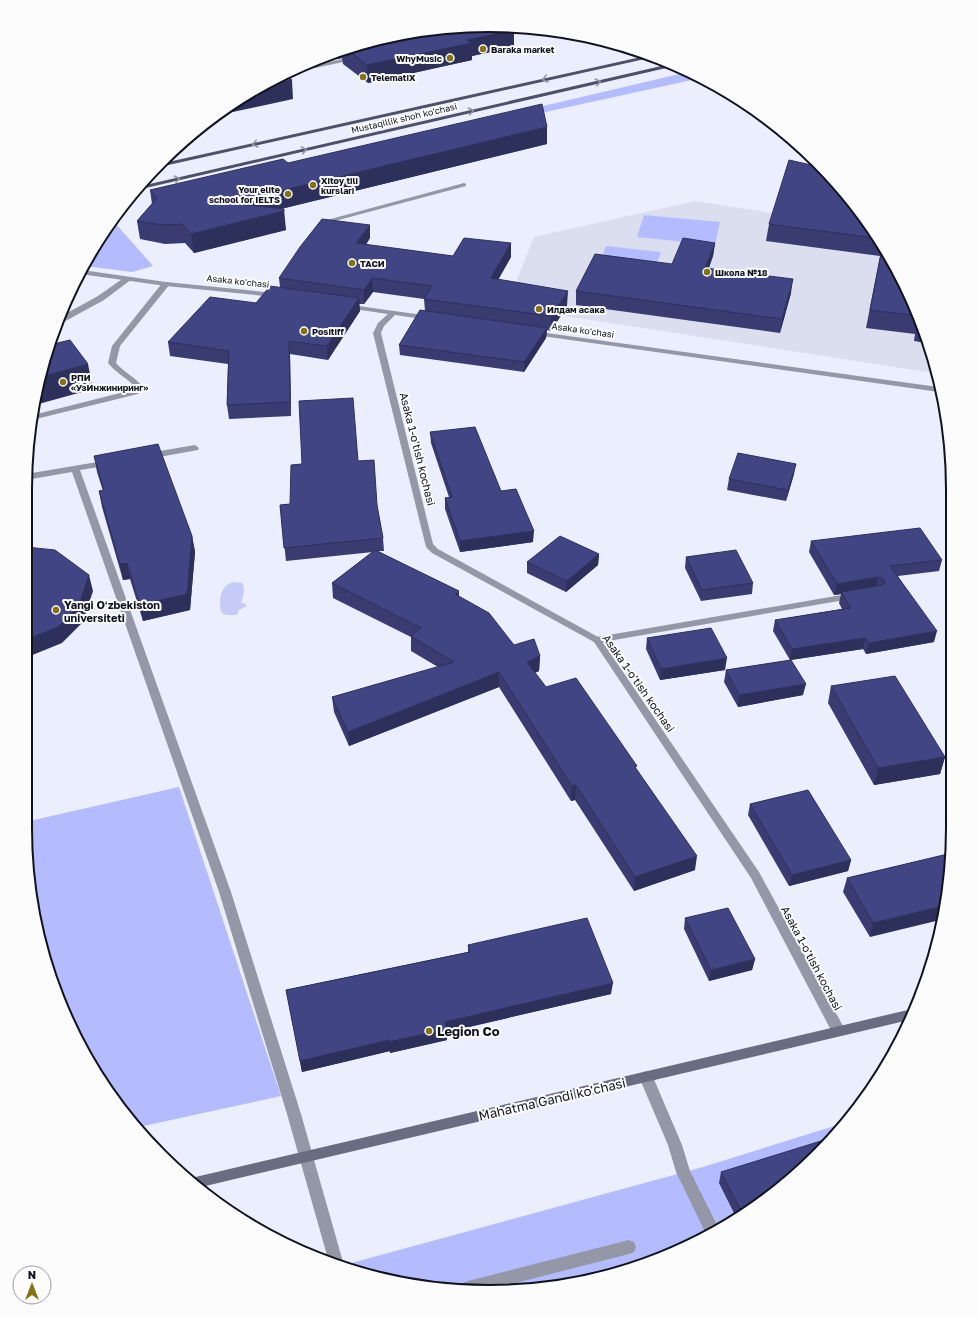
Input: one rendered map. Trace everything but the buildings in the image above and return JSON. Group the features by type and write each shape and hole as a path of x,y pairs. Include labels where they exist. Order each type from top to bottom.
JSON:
{"main road":[{"name":"Mustaqillik shoh ko'chasi","path":"169,163 642,58"},
{"name":"Mustaqillik shoh ko'chasi","path":"147,186 664,67"}],"street":[{"path":"312,68 360,57"},
{"path":"314,233 318,226 329,221 464,185"},
{"name":"Asaka ko'chasi","path":"86,273 166,284 277,293"},
{"path":"66,317 101,298 128,279"},
{"path":"38,417 135,392 139,386 132,379 121,373 112,363 116,346 166,284"},
{"path":"340,305 440,320"},
{"name":"Asaka 1-o'tish kochasi","path":"393,313 381,325 377,333 429,545 435,552 597,640 755,875 838,1030"},
{"name":"Asaka ko'chasi","path":"527,332 934,389"},
{"path":"142,457 195,448"},
{"path":"32,476 120,461"},
{"path":"75,469 225,892 307,1156 335,1258"},
{"path":"597,640 860,595"},
{"name":"Mahatma Gandi ko'chasi","path":"199,1181 838,1030 905,1015"},
{"path":"646,1076 675,1145 683,1172 710,1228"},
{"path":"481,1285 629,1247"}],"shaded area":[{"path":"680,74 693,80 491,124 484,120"},
{"name":"Школа №18","path":"695,201 863,227 885,260 899,287 922,342 930,372 506,307 534,237"},
{"path":"644,215 720,222 715,245 637,237"},
{"path":"116,225 153,266 132,272 90,267"},
{"path":"606,246 661,252 657,263 602,257"},
{"path":"234,582 242,583 244,590 241,603 244,603 247,606 239,610 237,615 226,615 221,612 220,602 222,593 226,586"},
{"path":"179,787 281,1096 143,1126 109,1082 93,1056 79,1030 56,975 41,917 36,888 33,858 32,820"},
{"path":"836,1125 790,1172 743,1208 718,1224 691,1238 636,1261 578,1276 549,1281 489,1285 429,1281 400,1276 350,1263 703,1167"}],"place":[{"name":"Baraka market","path":"483,49"},
{"name":"WhyMusic","path":"450,58"},
{"name":"TelematiX","path":"363,77"},
{"name":"Xitoy tili kurslari","path":"313,185"},
{"name":"Your elite school for IELTS","path":"288,194"},
{"name":"ТАСИ","path":"352,263"},
{"name":"Школа №18","path":"707,272"},
{"name":"Илдам асака","path":"539,309"},
{"name":"Positiff","path":"304,331"},
{"name":"РПИ «УзИнжиниринг»","path":"63,382"},
{"name":"Yangi Oʻzbekiston universiteti","path":"56,610"},
{"name":"Legion Co","path":"429,1031"}]}
